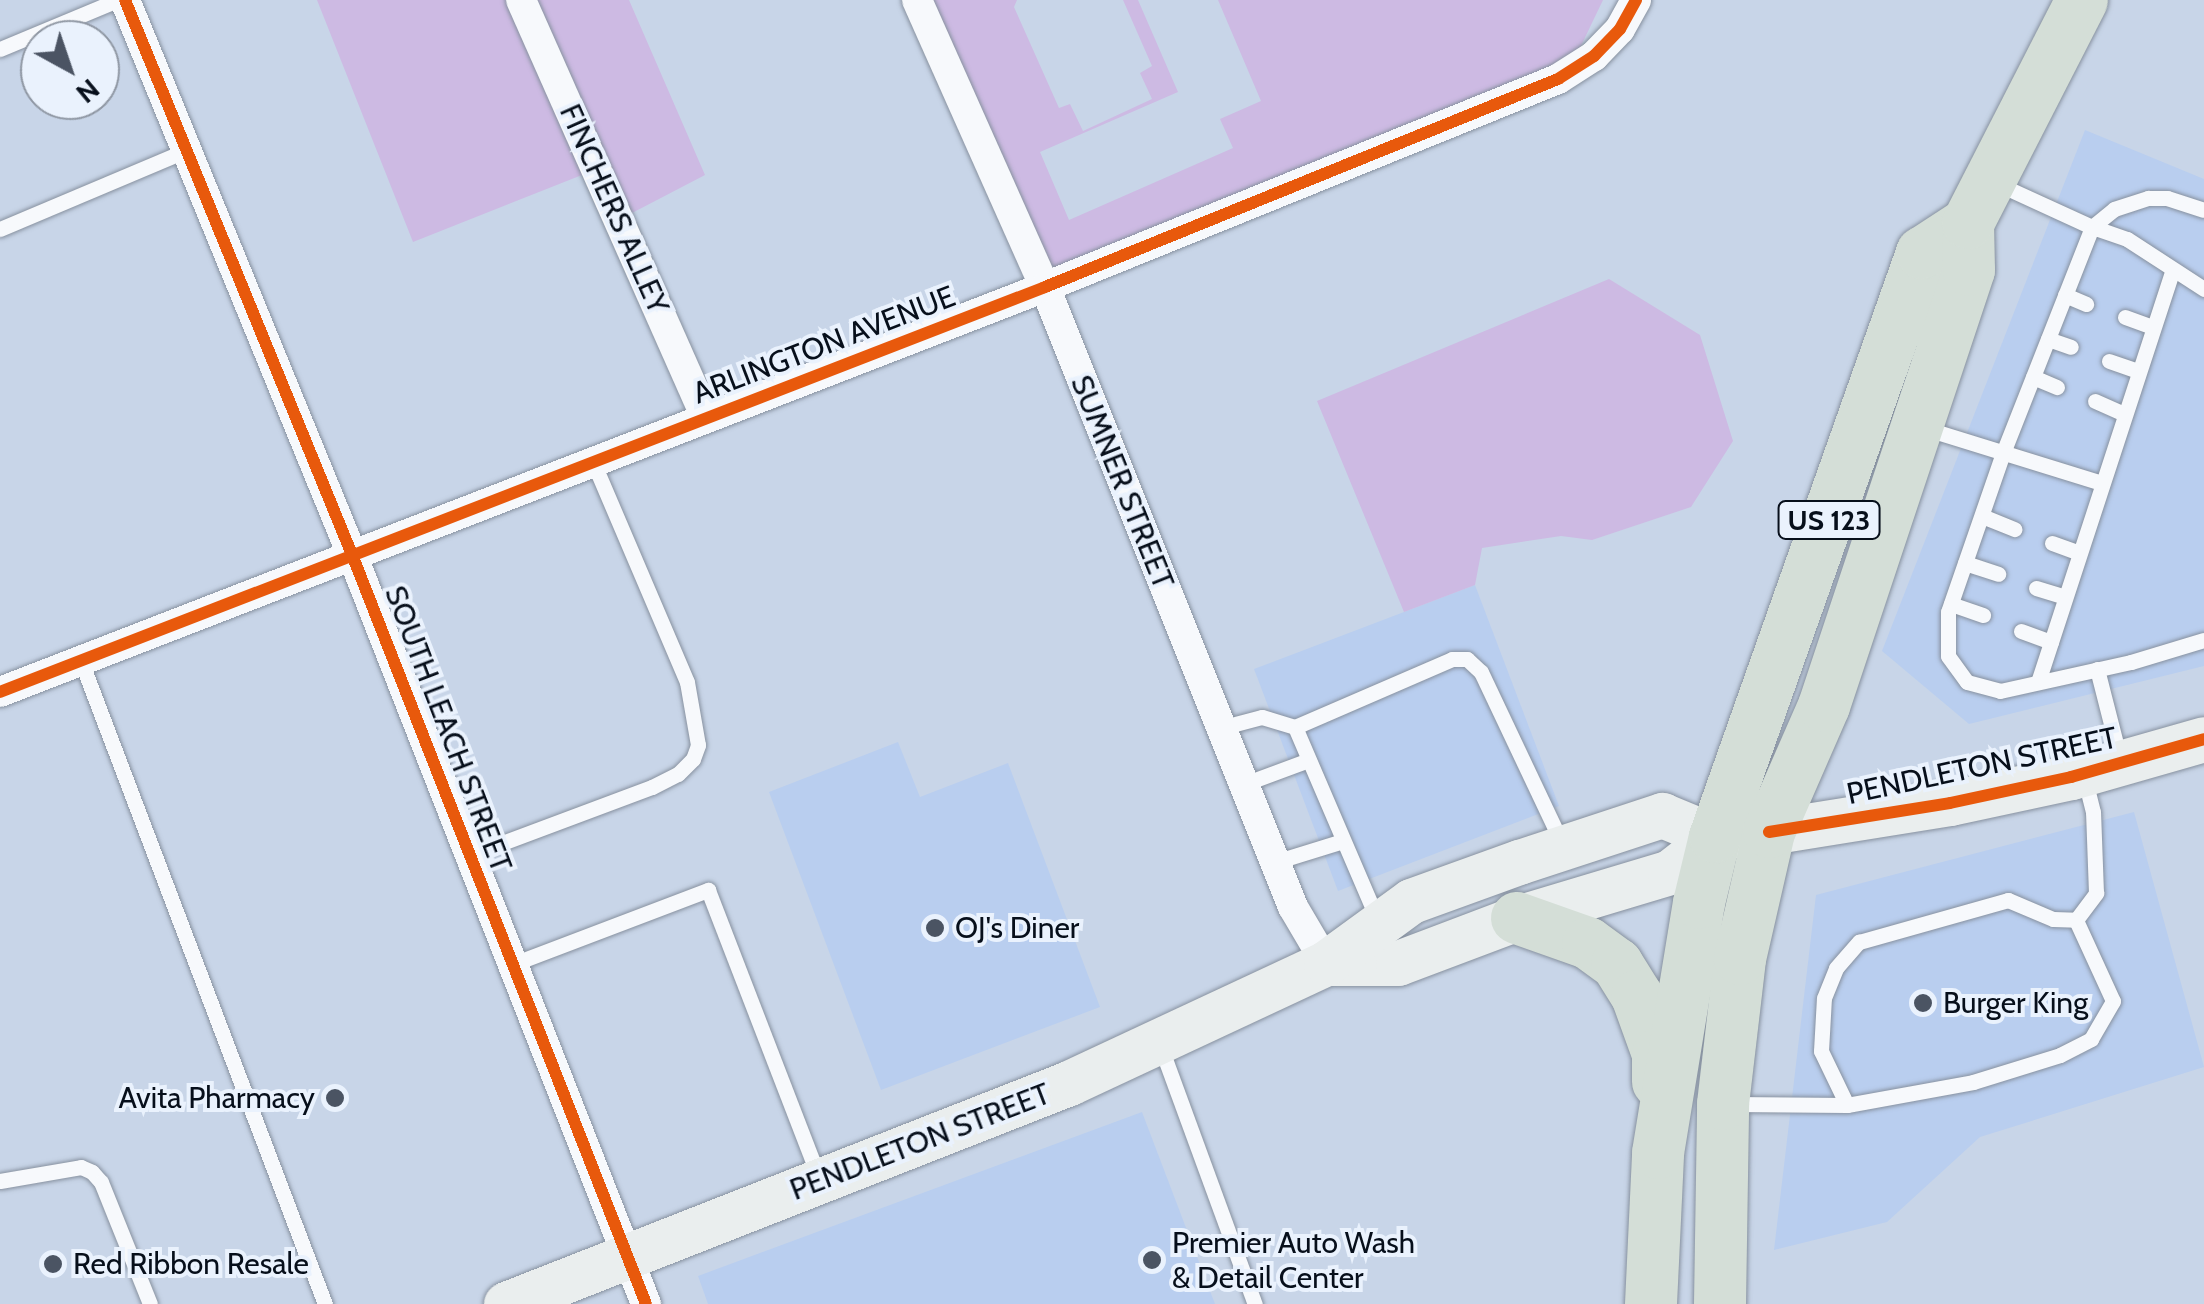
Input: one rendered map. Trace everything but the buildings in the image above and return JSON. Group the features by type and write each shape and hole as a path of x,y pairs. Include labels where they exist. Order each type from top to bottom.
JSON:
{"highway":[{"name":"US 123","path":"1720,1304 1723,1104 1740,960 1769,832 1824,706 1970,270 1979,202 2082,0"},
{"name":"US 123","path":"1651,1304 1658,1152 1698,904 1715,837 1922,252 1979,202"},
{"path":"1516,918 1588,942 1617,964 1637,996 1658,1054 1658,1152"}],"main road":[{"name":"PENDLETON STREET","path":"506,1304 1070,1084 1326,963 1411,902 1564,847 1662,815 1715,837 1950,803 2102,768 2204,739"},
{"name":"PENDLETON STREET","path":"1326,963 1398,964 1516,918 1670,872 1715,837"}],"street":[{"name":"SOUTH LEACH STREET","path":"121,0 187,150 354,557 646,1304"},
{"name":"FINCHERS ALLEY","path":"521,0 706,417"},
{"name":"SUMNER STREET","path":"917,0 1045,286 1293,907 1326,963"},
{"name":"ARLINGTON AVENUE","path":"0,692 1045,286 1558,79 1594,56 1620,29 1636,0"}],"lane":[{"path":"0,49 121,0"},
{"path":"0,229 187,150"},
{"path":"2203,210 2167,198 2148,198 2114,209 2092,226 2004,450 1951,604 1948,656 1968,682 2000,691 2097,670 2204,640"},
{"path":"1979,202 2092,226 2127,238 2204,289"},
{"path":"2038,682 2172,270"},
{"path":"2065,295 2086,304"},
{"path":"2125,316 2153,327"},
{"path":"2048,338 2071,346"},
{"path":"2109,361 2138,371"},
{"path":"2033,377 2056,387"},
{"path":"2095,401 2124,414"},
{"path":"1916,425 2102,483"},
{"path":"470,855 652,786 678,774 694,759 698,745 686,682 592,462"},
{"path":"1982,516 2014,529"},
{"path":"2052,544 2080,552"},
{"path":"1965,564 1998,574"},
{"path":"2036,588 2065,598"},
{"path":"1951,604 1983,616"},
{"path":"2021,631 2050,642"},
{"path":"1220,728 1262,717 1295,727 1452,659 1467,659 1481,672 1564,847"},
{"path":"80,661 325,1304"},
{"path":"2076,920 2096,893 2093,812 2102,768 2097,670"},
{"path":"1295,727 1379,924"},
{"path":"1244,784 1308,760"},
{"path":"1275,862 1343,841"},
{"path":"513,964 708,890 820,1182"},
{"path":"1847,1104 1821,1051 1824,998 1836,968 1859,942 2008,900 2053,920 2076,920"},
{"path":"1723,1104 1847,1104 1973,1082 2030,1066 2091,1039 2113,1001 2076,920"},
{"path":"1158,1042 1254,1304"},
{"path":"0,1181 81,1168 92,1172 102,1182 150,1304"}],"shaded area":[{"path":"317,0 629,0 705,175 609,225 587,173 413,242"},
{"path":"912,0 1017,0 1014,7 1059,108 1070,104 1083,131 1152,99 1140,73 1152,66 1123,0 1138,0 1178,92 1040,152 1069,220 1233,148 1220,119 1261,101 1218,0 1603,0 1567,75 1028,284"},
{"path":"2085,130 2204,179 2204,666 1969,724 1882,651"},
{"path":"1609,279 1700,335 1733,441 1691,507 1592,540 1561,536 1482,548 1475,585 1404,612 1317,401"},
{"path":"1475,585 1559,806 1338,891 1254,669"},
{"path":"898,742 920,797 1008,763 1100,1007 881,1090 769,792"},
{"path":"2134,812 2204,1067 1980,1137 1887,1222 1774,1250 1816,895"},
{"path":"1142,1112 1215,1304 708,1304 698,1276"}],"cycle path":[{"path":"125,0 353,557 646,1304"},
{"path":"0,692 1045,287 1558,79 1594,56 1620,29 1636,0"},
{"path":"1769,832 1950,803 2071,777 2204,739"}],"place":[{"name":"OJ's Diner","path":"935,928"},
{"name":"Burger King","path":"1923,1003"},
{"name":"Avita Pharmacy","path":"335,1098"},
{"name":"Premier Auto Wash & Detail Center","path":"1152,1260"},
{"name":"Red Ribbon Resale","path":"53,1264"}]}
